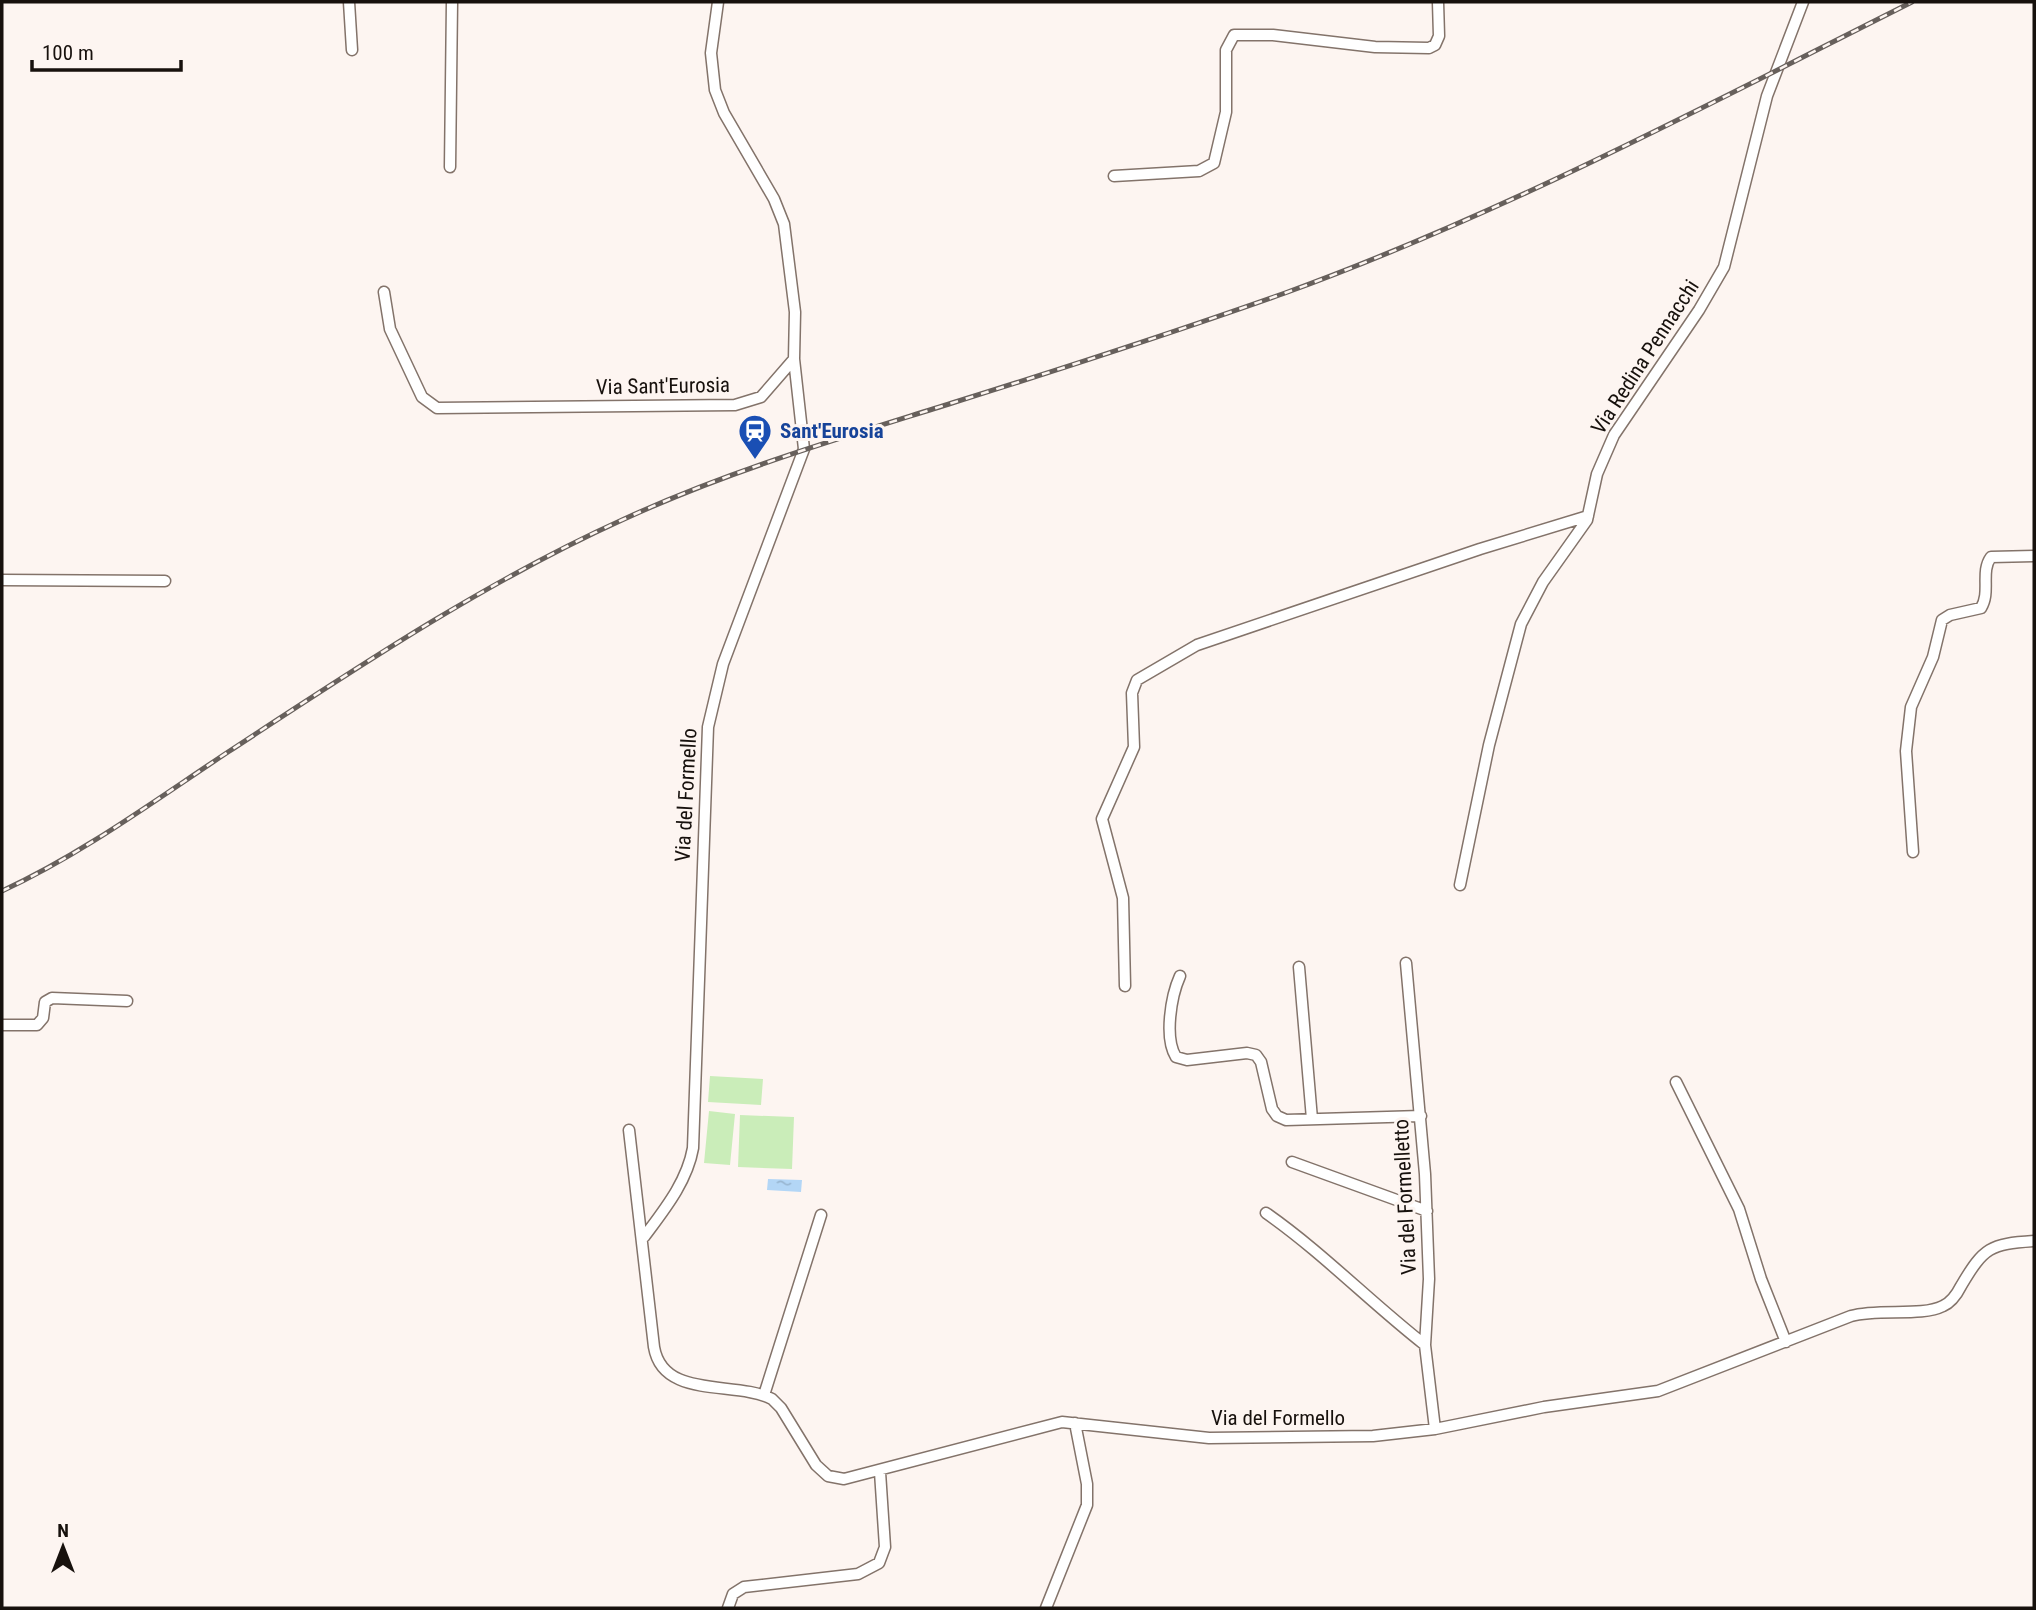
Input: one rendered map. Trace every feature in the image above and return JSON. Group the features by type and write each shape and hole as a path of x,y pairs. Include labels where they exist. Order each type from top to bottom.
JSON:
{"street":[{"path":"349,2 352,50"},
{"path":"450,167 452,2"},
{"path":"718,2 711,46 713,85 722,110 771,194 784,224 793,281 794,359"},
{"path":"1114,176 1199,170 1214,163 1226,112 1226,50 1234,35 1264,34 1368,47 1426,48 1435,45 1438,39 1438,2"},
{"name":"Via Redina Pennacchi","path":"1460,885 1489,745 1517,635 1543,582 1588,516 1597,474 1611,440 1703,304 1724,267 1768,96 1803,2"},
{"name":"Via Sant'Eurosia","path":"384,292 390,329 422,397 429,405 439,409 744,404 763,396 794,359"},
{"name":"Via del Formello","path":"644,1237 678,1188 693,1148 708,727 721,669 804,452 794,359"},
{"path":"1125,986 1123,898 1102,819 1134,747 1132,690 1137,680 1173,656 1202,643 1588,516"},
{"path":"1913,852 1906,765 1908,725 1913,701 1935,653 1941,623 1950,615 1981,608 1986,597 1987,565 1991,557 2034,556"},
{"path":"2,580 165,581"},
{"name":"Via del Formelletto","path":"1406,963 1427,1211 1429,1279 1425,1345 1435,1429"},
{"path":"1299,967 1312,1119"},
{"path":"1180,976 1171,1006 1176,1058 1187,1060 1254,1054 1262,1062 1275,1114 1286,1120 1421,1116"},
{"path":"2,1025 37,1025 43,1018 45,1002 52,998 127,1001"},
{"path":"1676,1082 1739,1209 1760,1279 1786,1342"},
{"path":"629,1130 644,1237 654,1347 661,1369 671,1377 764,1395 821,1215"},
{"path":"1292,1162 1427,1211"},
{"path":"1266,1213 1316,1249 1372,1304 1425,1345"},
{"name":"Via del Formello","path":"764,1395 781,1408 814,1462 828,1476 844,1479 880,1472 1037,1427 1075,1423 1209,1438 1373,1436 1435,1429 1544,1407 1658,1391 1858,1314 1885,1310 1923,1311 1941,1307 1953,1298 1987,1250 2001,1244 2034,1241"},
{"path":"1046,1608 1087,1505 1087,1484 1075,1423"},
{"path":"728,1608 733,1594 744,1587 858,1574 879,1563 885,1547 880,1472"}],"green space":[{"path":"710,1076 763,1079 761,1105 708,1102"},
{"path":"709,1111 735,1114 730,1165 704,1163"},
{"path":"740,1115 794,1117 792,1169 738,1167"}],"water":[{"path":"768,1179 802,1180 801,1192 767,1190"}],"railway":[{"path":"2,891 89,844 420,628 520,571 622,520 662,502 785,456 1161,336 1366,262 1446,229 1681,119 1912,2"}],"place":[{"name":"Sant'Eurosia","path":"755,461"}]}
